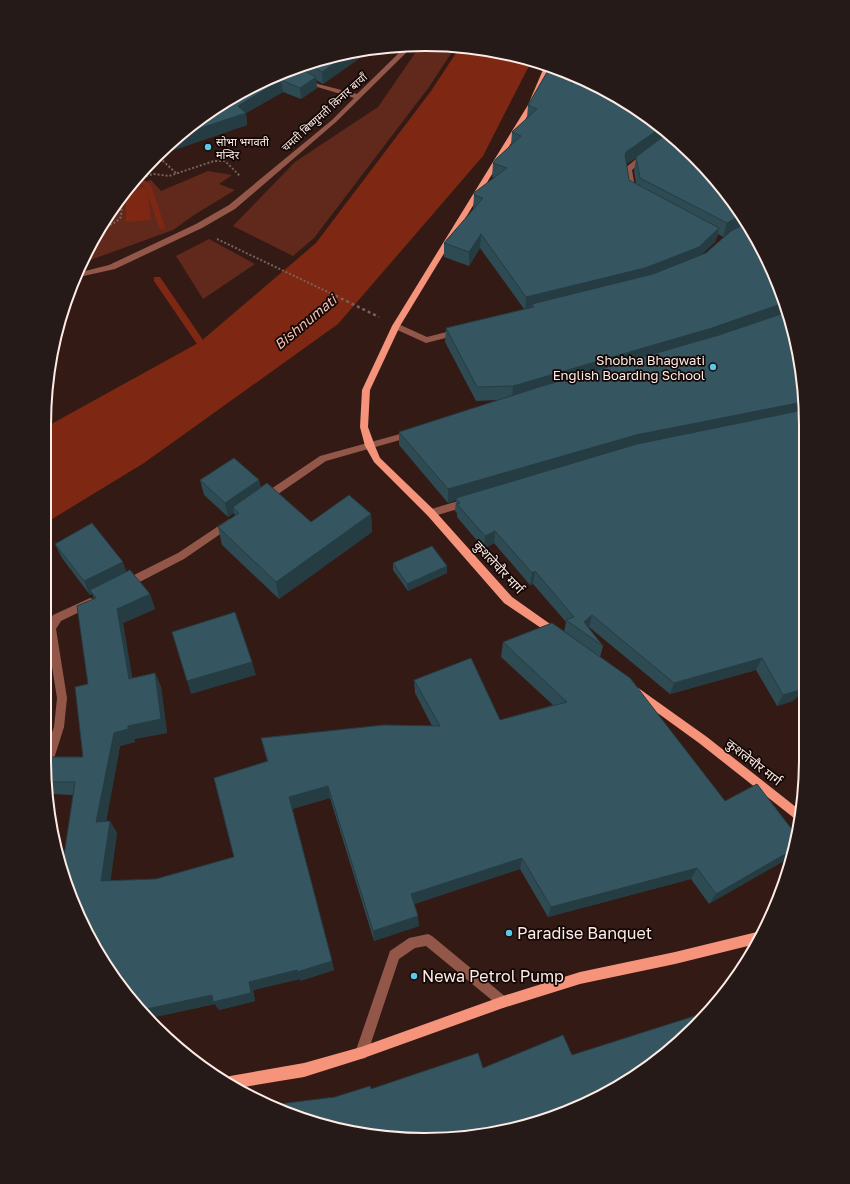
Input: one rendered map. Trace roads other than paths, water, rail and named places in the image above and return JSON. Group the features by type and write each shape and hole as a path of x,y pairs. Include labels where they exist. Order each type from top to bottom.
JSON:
{"main road":[{"name":"कुशलेचौर मार्ग","path":"546,71 531,105 396,326 366,390 364,427 370,446 377,460 431,513 508,600 567,642"},
{"name":"कुशलेचौर मार्ग","path":"625,684 702,740 795,813"},
{"path":"236,1082 304,1070 361,1053 503,1002 580,978 752,939"}],"street":[{"name":"चमती बिष्णुमती किनार बायाँ","path":"83,274 112,267 199,226 232,207 334,121 404,52"},
{"path":"297,74 316,85 359,97"},
{"path":"639,198 632,194 628,168 654,150"},
{"path":"396,326 426,340 465,330"},
{"path":"258,502 323,458 423,430"},
{"path":"431,513 476,500"},
{"path":"119,587 180,556 239,516"},
{"path":"51,750 59,727 62,698 51,629 57,618 98,598"},
{"path":"361,1053 394,955 413,942 428,940 503,1002"}],"water":[{"name":"Bishnumati","path":"456,53 498,58 529,66 483,156 338,324 144,463 51,520 51,424 200,342 316,243 431,91"},
{"path":"147,187 151,220 126,222 126,200 134,190"}],"waterway":[{"path":"142,181 148,185 162,227"},
{"path":"157,279 200,342"}],"place":[{"name":"सोभा भगवती मन्दिर","path":"208,147"},
{"name":"Shobha Bhagwati English Boarding School","path":"713,367"},
{"name":"Paradise Banquet","path":"509,933"},
{"name":"Newa Petrol Pump","path":"414,976"}]}
